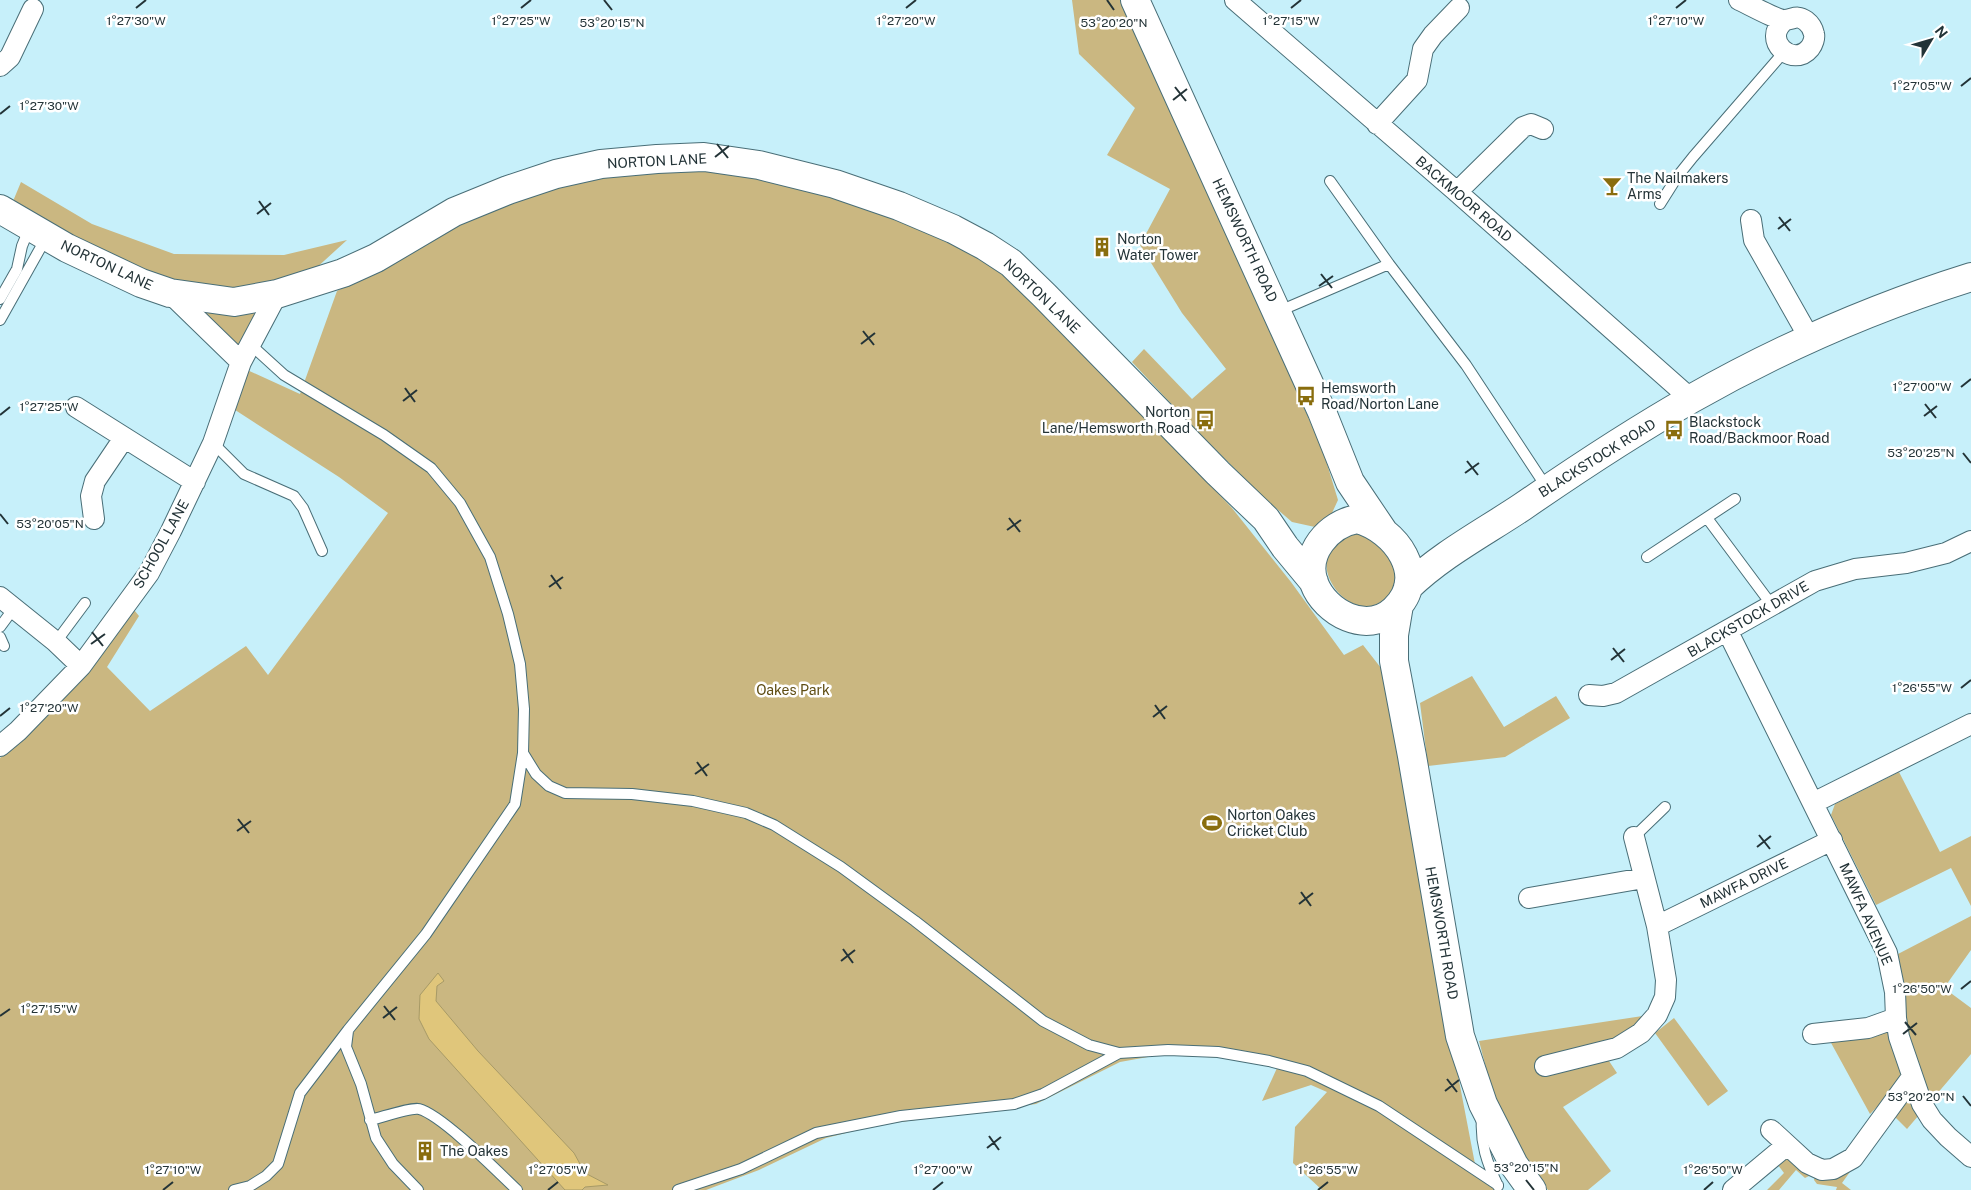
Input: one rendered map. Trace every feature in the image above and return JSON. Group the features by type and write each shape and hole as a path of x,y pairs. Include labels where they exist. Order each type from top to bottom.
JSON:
{"street":[{"name":"HEMSWORTH ROAD","path":"1135,0 1322,412 1350,482 1391,539"},
{"name":"BACKMOOR ROAD","path":"1235,0 1457,192 1691,399"},
{"path":"1739,0 1784,20 1797,17 1806,21 1811,27 1814,38 1805,53 1793,55 1784,52 1776,42 1777,29 1784,20"},
{"path":"1378,124 1417,80 1423,50 1433,35 1458,8"},
{"path":"0,66 10,57 33,9"},
{"path":"1457,192 1523,127 1531,124 1543,129"},
{"name":"NORTON LANE","path":"0,209 107,268 141,283 170,293 234,302 277,294 343,273 376,258 454,212 508,190 556,174 601,164 704,157 759,165 835,184 899,206 953,229 985,246 1011,263 1218,473 1266,519 1285,547 1314,582"},
{"path":"1751,220 1754,240 1810,339"},
{"name":"BLACKSTOCK ROAD","path":"1403,596 1442,558 1691,399 1810,339 1884,308 1971,277"},
{"path":"170,293 246,353"},
{"name":"SCHOOL LANE","path":"0,746 18,731 81,666 149,573 213,443 246,353 277,294"},
{"path":"76,407 195,482"},
{"path":"94,520 91,496 95,481 124,438"},
{"name":"HEMSWORTH ROAD","path":"1333,528 1349,502 1350,482"},
{"name":"NORTON LANE","path":"1266,519 1302,532 1315,534 1333,528"},
{"path":"1391,539 1408,569 1403,596 1386,616 1370,621 1359,622 1342,614 1323,597 1314,582 1312,566 1314,554 1320,542 1333,528 1357,519 1369,523 1422,558 1442,558"},
{"name":"BLACKSTOCK DRIVE","path":"1588,694 1603,696 1616,693 1728,632 1771,604 1815,582 1855,570 1906,563 1946,553 1971,541"},
{"name":"HEMSWORTH ROAD","path":"1403,596 1394,636 1394,661 1460,1036 1483,1105 1514,1165 1532,1190"},
{"path":"7,603 56,642 81,666"},
{"name":"HEMSWORTH ROAD","path":"1359,622 1377,638 1394,661"},
{"name":"MAWFA AVENUE","path":"1728,632 1887,953 1895,992 1899,1037 1922,1104 1932,1120 1971,1157"},
{"path":"1812,803 1971,724"},
{"path":"1545,1066 1617,1048 1641,1033 1657,1015 1665,997 1666,980 1657,926 1634,837"},
{"name":"MAWFA DRIVE","path":"1657,926 1832,840"},
{"path":"1529,898 1644,878"},
{"path":"1813,1034 1868,1028 1896,1018"},
{"path":"1771,1130 1807,1163 1822,1170 1832,1170 1853,1158 1912,1077"},
{"path":"1734,1190 1787,1146"}],"lane":[{"path":"1660,204 1676,177 1784,52"},
{"path":"1330,181 1389,264 1466,365 1548,489"},
{"path":"0,298 17,269 22,246 39,231"},
{"path":"0,320 39,231"},
{"path":"1277,312 1389,264"},
{"path":"234,1190 250,1186 266,1176 278,1164 300,1093 348,1030 426,934 515,804 523,753 524,708 520,664 508,614 490,557 460,503 431,468 384,436 246,353"},
{"path":"213,443 244,474 294,496 303,508 322,551"},
{"path":"1647,557 1735,499"},
{"path":"1707,518 1771,604"},
{"path":"0,626 7,603"},
{"path":"56,642 85,603"},
{"path":"523,753 536,774 549,786 565,793 632,794 693,800 746,813 774,825 841,867 915,920 1043,1022 1089,1045 1119,1053 1168,1050 1218,1052 1269,1061 1307,1072 1379,1106 1500,1188"},
{"path":"1634,837 1665,807"},
{"path":"348,1030 346,1047 361,1084 376,1138 393,1164 418,1190"},
{"path":"678,1190 741,1169 816,1133 901,1116 1014,1104 1043,1094 1119,1053"},
{"path":"1483,1105 1482,1145 1489,1166 1500,1188"},
{"path":"370,1120 418,1108 434,1116 487,1160 517,1190"}],"green space":[{"path":"1072,0 1121,0 1258,301 1324,454 1338,500 1332,513 1315,527 1292,522 1263,497 1190,424 1132,362 1144,349 1192,399 1226,369 1182,313 1140,245 1170,189 1107,155 1135,108 1079,54"},
{"name":"Oakes Park","path":"681,170 741,171 889,215 989,262 1034,301 1232,508 1291,582 1344,655 1363,645 1381,668 1404,768 1475,1164 1495,1190 1322,1190 1293,1163 1295,1127 1327,1092 1311,1085 1262,1101 1277,1068 1228,1058 1159,1055 1120,1062 1036,1104 878,1125 826,1138 759,1170 706,1190 0,1190 0,758 27,736 130,605 139,616 107,667 150,711 246,646 268,675 388,513 339,477 229,406 245,369 300,394 337,291 507,200 608,174"},
{"path":"21,182 92,224 174,254 284,255 347,240 313,271 238,291 203,291 126,268 11,206"},
{"path":"258,311 240,351 200,313"},
{"path":"1358,532 1369,534 1375,538 1393,561 1397,575 1391,593 1377,604 1367,606 1356,605 1346,600 1331,582 1327,572 1327,561 1332,548 1342,540"},
{"path":"1472,676 1504,727 1556,696 1570,718 1505,757 1428,766 1420,703"},
{"path":"1899,772 1940,852 1971,836 1971,906 1951,868 1876,905 1831,815 1835,804"},
{"path":"1971,916 1971,950 1944,988 1971,1008 1971,1054 1907,1129 1881,1103 1870,1114 1830,1041 1905,1020 1898,954"},
{"path":"1649,1015 1601,1049 1617,1073 1563,1107 1611,1171 1588,1190 1548,1190 1517,1146 1505,1121 1490,1082 1479,1041"},
{"path":"1674,1018 1728,1091 1708,1106 1655,1033"},
{"path":"1787,1158 1811,1175 1805,1178 1796,1170 1779,1190 1767,1190 1784,1173 1778,1165"},
{"path":"1852,1169 1842,1183 1851,1190 1836,1190 1837,1187 1817,1184 1814,1180 1815,1175"}],"shaded area":[{"path":"438,973 444,981 437,986 436,1001 478,1051 574,1153 585,1173 608,1185 585,1187 582,1190 565,1190 429,1039 419,1019 420,995"}],"place":[{"name":"The Nailmakers Arms","path":"1612,186"},
{"name":"Norton Water Tower","path":"1102,247"},
{"name":"Hemsworth Road/Norton Lane","path":"1306,396"},
{"name":"Norton Lane/Hemsworth Road","path":"1205,420"},
{"name":"Blackstock Road/Backmoor Road","path":"1674,430"},
{"name":"Norton Oakes Cricket Club","path":"1212,823"},
{"name":"The Oakes","path":"425,1151"}]}
